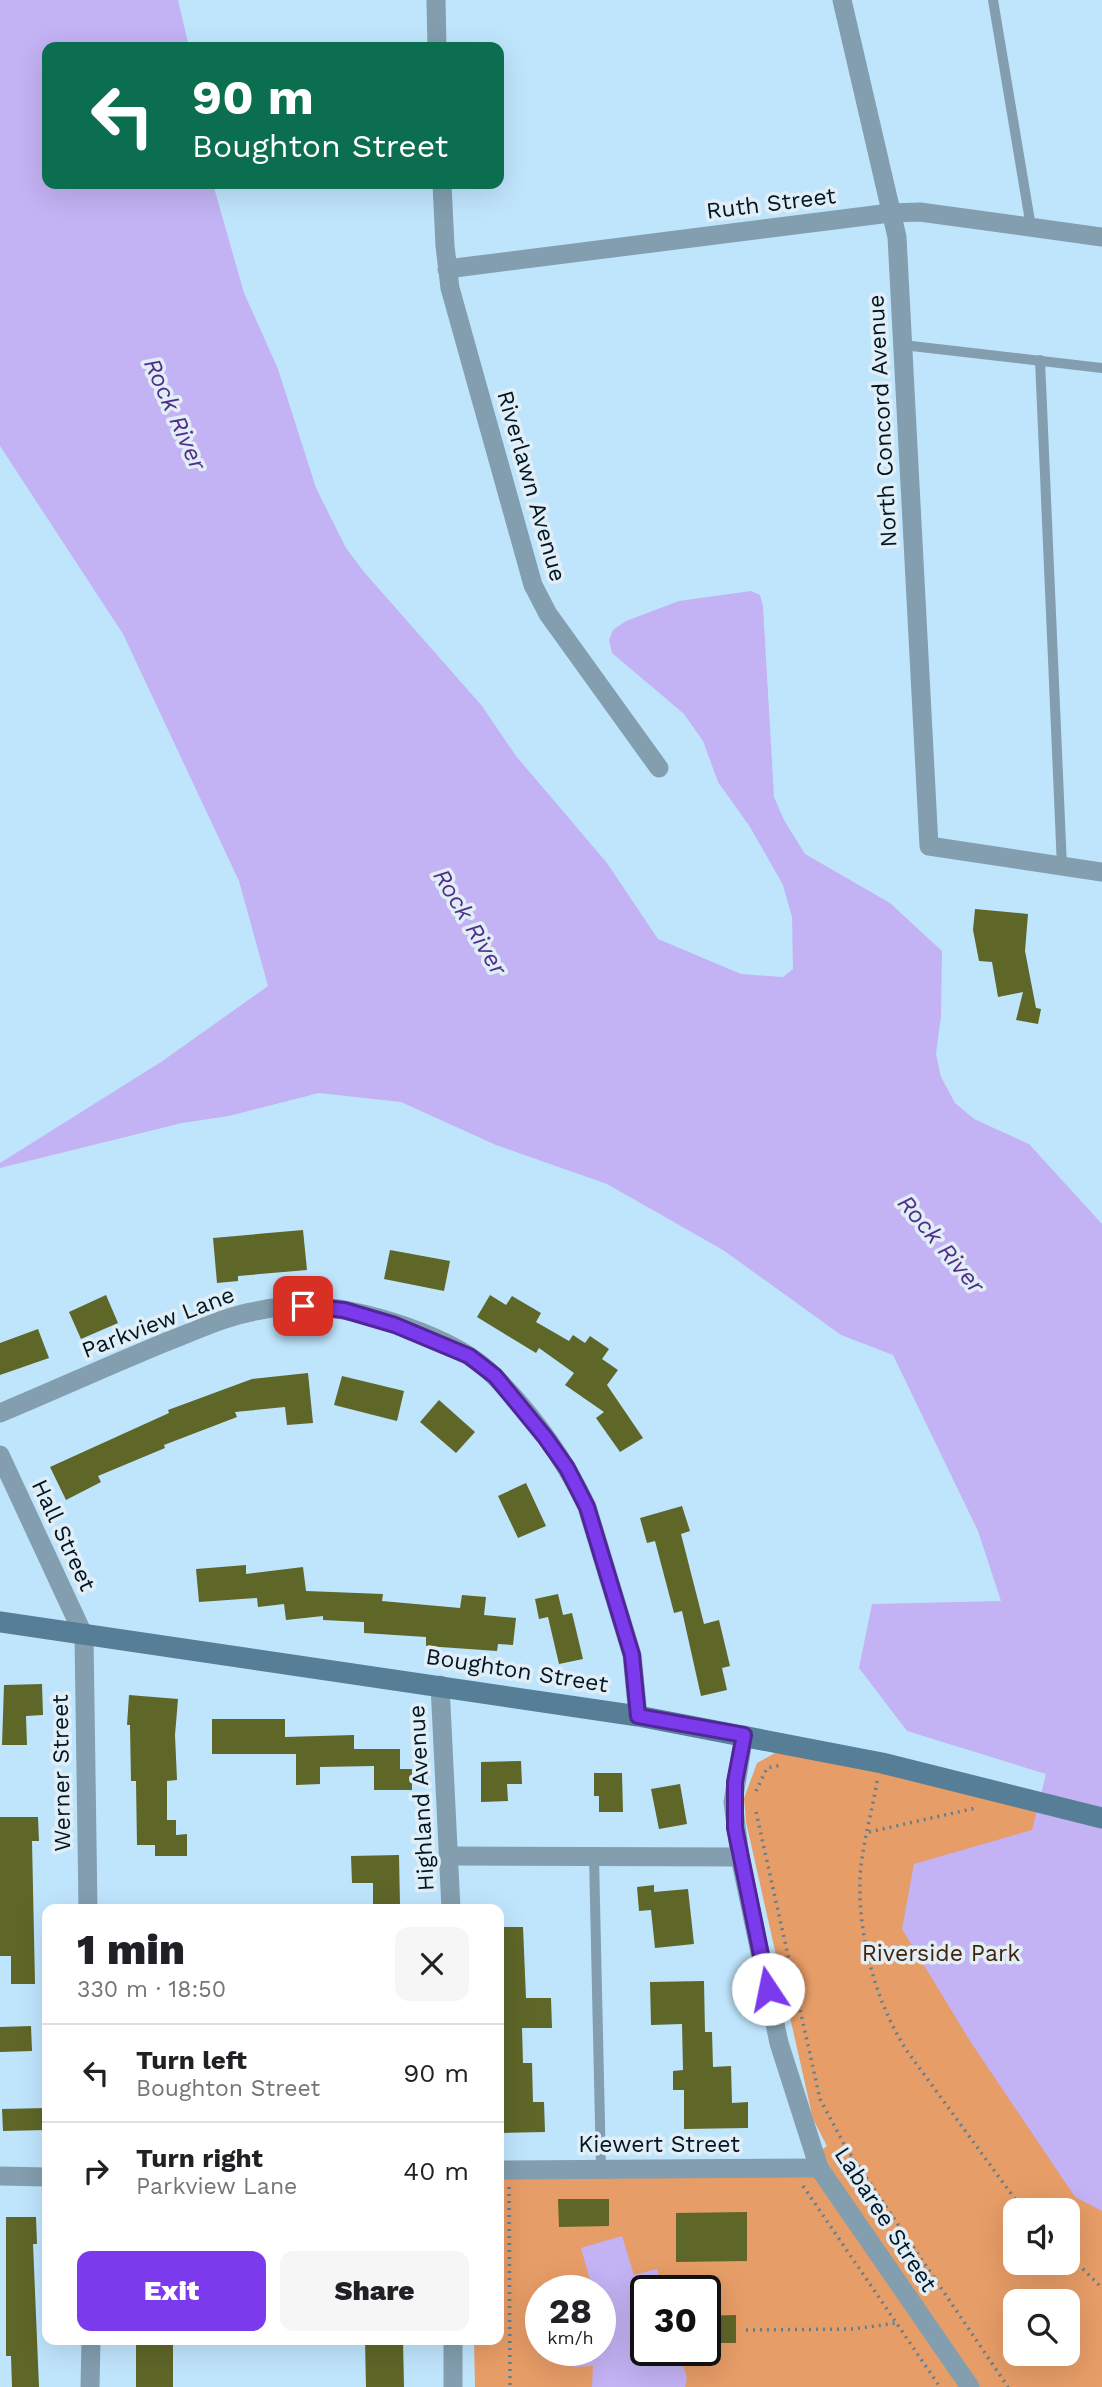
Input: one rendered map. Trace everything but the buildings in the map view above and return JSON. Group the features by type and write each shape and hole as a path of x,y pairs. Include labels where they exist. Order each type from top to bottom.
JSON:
{"street":[{"path":"436,0 438,42"},
{"name":"North Concord Avenue","path":"842,0 897,237 929,846 1062,867"},
{"name":"Riverlawn Avenue","path":"442,189 447,269 538,599 659,768"},
{"name":"Ruth Street","path":"447,269 890,213 920,212 1102,237"},
{"path":"1062,867 1102,872"},
{"name":"Parkview Lane","path":"0,1413 205,1327 254,1311 303,1306 344,1310 433,1338 469,1356 495,1376 545,1437 577,1486 587,1507 632,1655 638,1716"},
{"name":"Hall Street","path":"0,1455 84,1636"},
{"name":"Boughton Street","path":"0,1622 638,1716 744,1735 880,1772 1020,1798 1102,1818"},
{"name":"Werner Street","path":"84,1636 88,1904"},
{"name":"Highland Avenue","path":"440,1685 451,1904"},
{"name":"Labaree Street","path":"744,1735 733,1802 740,1857 779,2043 819,2168 970,2387"},
{"path":"450,1856 740,1857"},
{"name":"Kiewert Street","path":"504,2170 819,2168"},
{"path":"0,2176 42,2177"},
{"path":"90,2387 91,2345"},
{"path":"453,2345 453,2387"}],"lane":[{"path":"993,0 1031,228"},
{"path":"904,345 1102,368"},
{"path":"1040,360 1062,867"},
{"path":"594,1857 601,2168"}],"path":[{"path":"755,1793 767,1768 787,1765"},
{"path":"864,1778 880,1772"},
{"path":"880,1772 860,1878 863,1923 874,1980 894,2031 1015,2198"},
{"path":"754,1804 820,2099 845,2146 1008,2387"},
{"path":"869,1832 982,1807"},
{"path":"510,2387 507,2197 509,2187 520,2181"},
{"path":"800,2183 940,2387"},
{"path":"1080,2266 1102,2288"},
{"path":"746,2330 853,2329 897,2323"}],"green space":[{"name":"Riverside Park","path":"794,1750 1102,1826 1102,2387 475,2387 474,2345 504,2345 504,2173 795,2170 827,2146 813,2119 746,1822 744,1798 757,1763 777,1752"}],"water":[{"name":"Rock River","path":"0,0 178,0 188,42 42,42 42,189 214,189 244,293 278,369 316,488 346,548 482,706 516,756 607,863 658,939 741,974 783,977 793,969 792,917 783,885 750,827 718,782 703,741 684,714 612,653 609,640 613,630 626,621 679,601 751,591 760,595 763,606 774,797 784,820 805,854 890,903 942,951 941,1016 936,1054 941,1077 955,1103 974,1119 1029,1144 1102,1224 1102,2211 1075,2197 970,2041 902,1929 914,1864 1032,1830 1046,1774 907,1731 859,1668 872,1604 1001,1601 978,1531 893,1355 841,1335 723,1250 607,1184 496,1145 401,1102 319,1093 229,1116 182,1123 0,1168 0,1163 161,1062 268,986 239,881 123,634 0,446"},
{"path":"622,2236 634,2275 630,2275 630,2366 683,2366 687,2379 685,2387 592,2387 593,2366 616,2366 616,2275 589,2275 581,2248"},
{"path":"657,2269 659,2275 634,2275"}],"route":[{"path":"303,1306 344,1310 395,1325 433,1338 469,1356 495,1376 567,1468 587,1507 632,1655 638,1716 744,1735 733,1802 735,1828 768,1989"}]}
